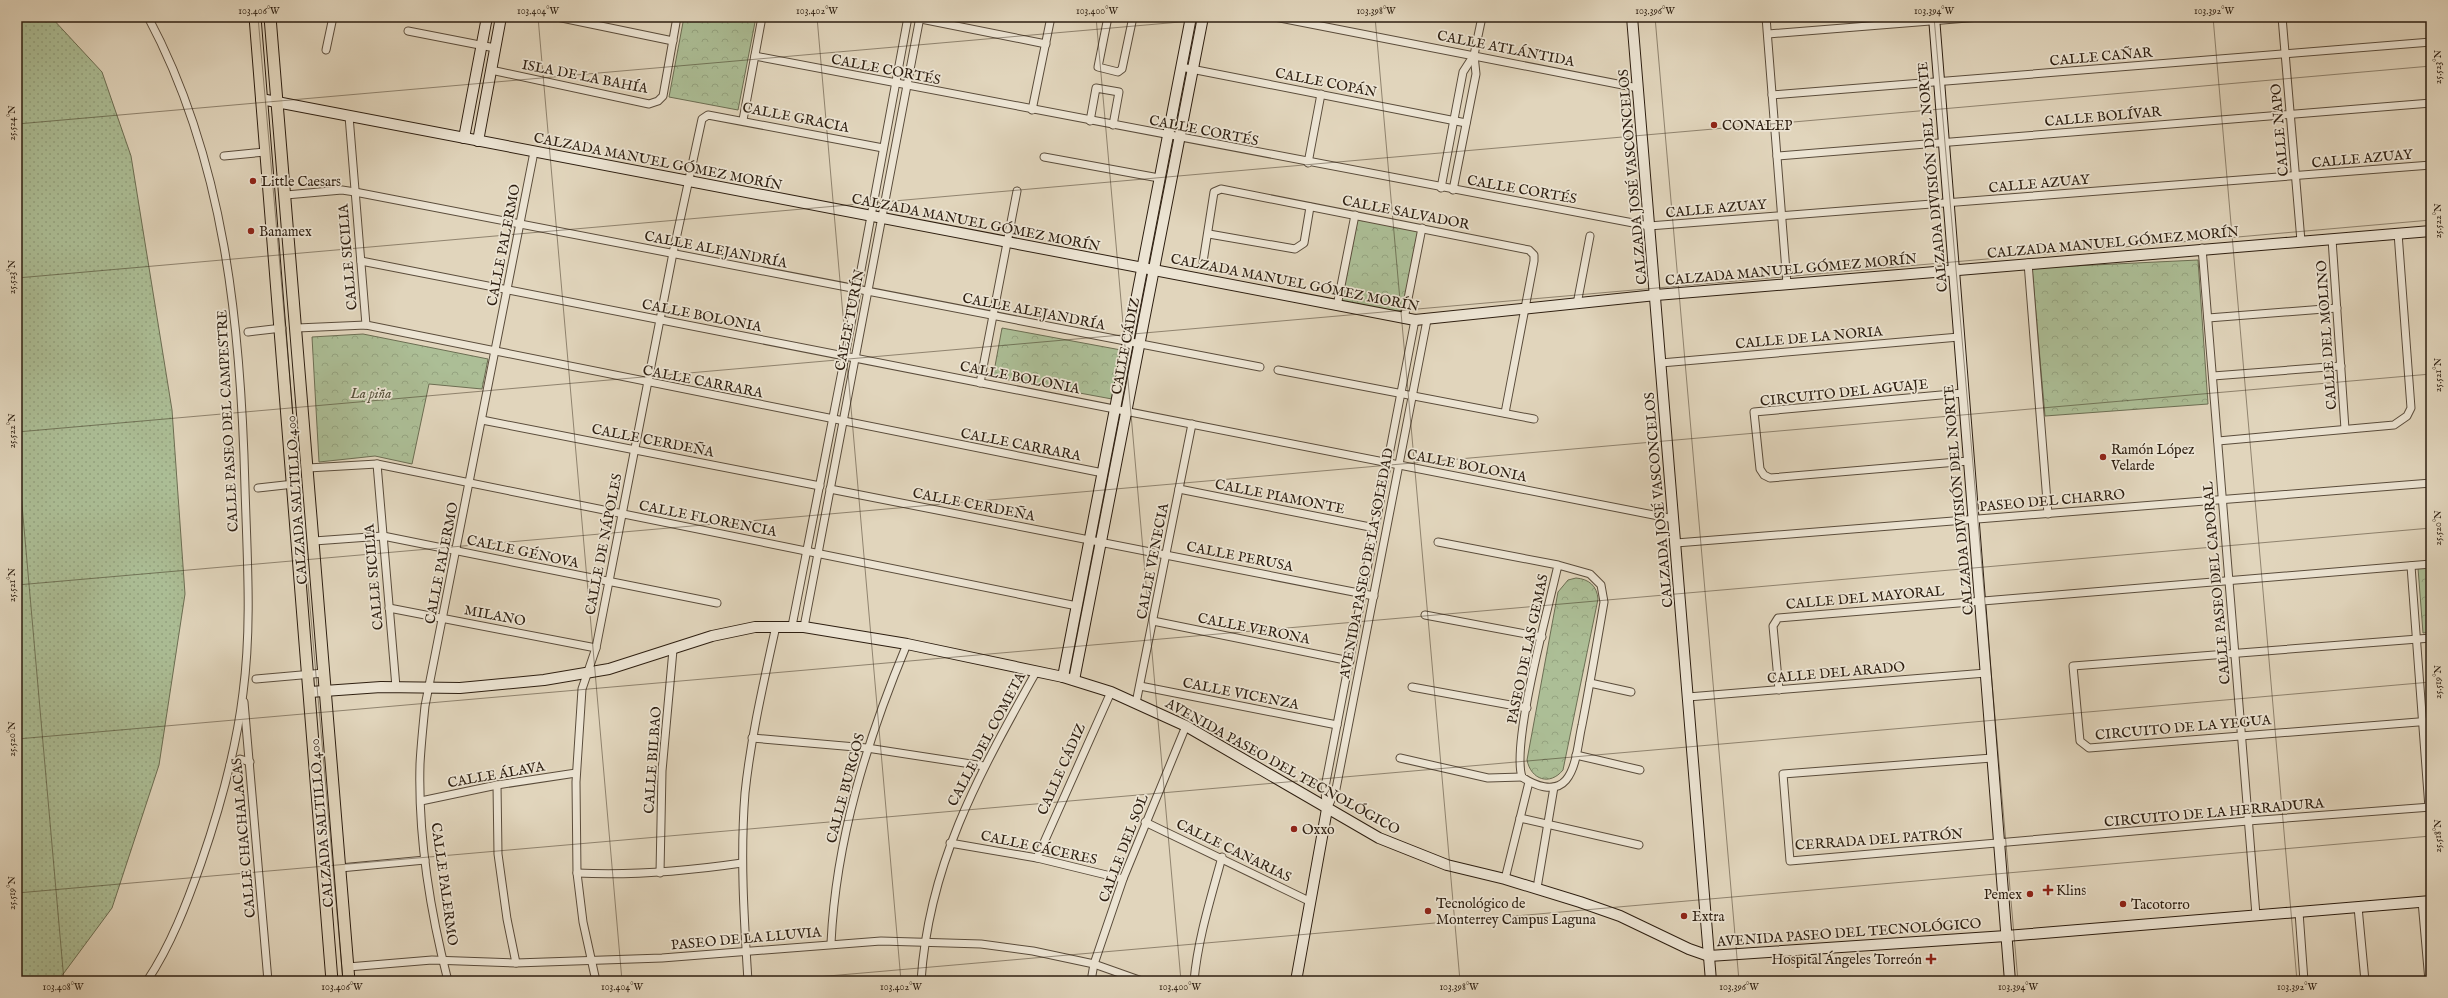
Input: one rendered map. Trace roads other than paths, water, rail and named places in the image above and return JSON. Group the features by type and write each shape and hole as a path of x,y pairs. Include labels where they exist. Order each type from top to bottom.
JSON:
{"main road":[{"name":"CALZADA SALTILLO 400","path":"255,17 265,152 282,328 332,981"},
{"name":"CALZADA SALTILLO 400","path":"270,17 297,328 349,981"},
{"path":"464,138 487,17"},
{"path":"478,141 501,17"},
{"name":"CALLE CÁDIZ","path":"1063,677 1191,17"},
{"name":"CALLE CÁDIZ","path":"1074,680 1203,17"},
{"name":"CALZADA JOSÉ VASCONCELOS","path":"1632,17 1656,295 1711,981"},
{"name":"CALZADA DIVISIÓN DEL NORTE","path":"1934,19 2010,981"},
{"name":"CALZADA MANUEL GÓMEZ MORÍN","path":"261,99 1415,320 1524,310 1656,295 2202,248 2431,231"},
{"name":"AVENIDA PASEO DEL TECNOLÓGICO","path":"310,692 396,687 430,689 500,685 587,673 634,662 735,630 776,626 804,627 907,644 1063,677 1111,692 1136,702 1186,726 1379,838 1411,852 1447,865 1537,888 1620,916 1689,949 1709,956 2006,936 2427,901"},
{"name":"AVENIDA PASEO DE LA SOLEDAD","path":"1296,981 1327,809"}],"street":[{"name":"CALLE PASEO DEL CAMPESTRE","path":"147,981 154,971 192,889 218,810 230,765 243,692 248,579 244,425 234,300 199,140 177,75 148,17"},
{"path":"326,50 333,17"},
{"path":"557,17 673,42"},
{"name":"ISLA DE LA BAHÍA","path":"491,70 649,104 658,101 663,96 677,17"},
{"path":"743,120 762,17"},
{"name":"CALLE TURÍN","path":"792,626 833,420 908,17"},
{"path":"911,17 1046,44"},
{"path":"1032,110 1046,44 1050,17"},
{"path":"1108,17 1098,67 1121,71 1133,17"},
{"name":"CALLE ATLÁNTIDA","path":"1275,17 1638,88"},
{"path":"1453,190 1476,74 1474,55 1482,17"},
{"path":"1766,17 1787,284"},
{"path":"1768,34 1934,19 1980,17"},
{"name":"CALLE NAPO","path":"2282,17 2301,241"},
{"name":"CALLE TURÍN","path":"804,627 920,18"},
{"path":"408,31 495,48"},
{"name":"CALLE CAÑAR","path":"1772,95 2431,42"},
{"path":"1441,188 1463,72 1474,55"},
{"name":"CALLE CORTÉS","path":"755,56 895,85 1649,226"},
{"name":"CALLE COPÁN","path":"1181,67 1466,123"},
{"path":"1090,121 1096,88 1119,92 1113,126"},
{"path":"1308,163 1321,94"},
{"name":"CALLE BOLÍVAR","path":"1777,156 2431,103"},
{"name":"CALLE SICILIA","path":"349,116 366,325"},
{"name":"CALLE GRACIA","path":"704,116 743,120 883,148"},
{"name":"CALLE DE NÁPOLES","path":"596,981 591,960 577,873 576,773 582,689 596,648 673,253 688,181 704,116"},
{"path":"224,156 265,152"},
{"name":"CALLE PALERMO","path":"448,981 434,925 421,801 420,765 425,706 430,689 444,618 534,152"},
{"path":"1044,157 1159,178"},
{"name":"CALLE AZUAY","path":"1649,226 2431,165"},
{"name":"CALLE SALVADOR","path":"1209,234 1214,192 1221,189 1529,250 1534,255 1534,261 1524,310"},
{"name":"CALLE ALEJANDRÍA","path":"286,195 342,190 355,192 1260,367"},
{"path":"980,383 1016,191"},
{"path":"1203,262 1209,234 1295,249 1304,243 1310,207"},
{"path":"1337,306 1354,215"},
{"path":"1404,319 1422,228"},
{"path":"2218,441 2394,425 2407,416 2411,408 2398,234"},
{"path":"1577,304 1590,236"},
{"name":"CALLE DEL MOLINO","path":"2332,239 2345,429"},
{"name":"CALLE PASEO DEL CAPORAL","path":"2202,248 2256,915"},
{"name":"CALLE BOLONIA","path":"361,261 1674,519"},
{"path":"2028,263 2048,514"},
{"path":"2208,318 2337,308"},
{"path":"1505,413 1524,310"},
{"name":"AVENIDA PASEO DE LA SOLEDAD","path":"1327,809 1326,787 1337,725 1415,320"},
{"name":"AVENIDA PASEO DE LA SOLEDAD","path":"1327,809 1336,789 1427,320"},
{"name":"CALLE CARRARA","path":"297,328 366,325 648,383 1103,473"},
{"path":"248,332 282,328"},
{"name":"CALLE DE LA NORIA","path":"1661,363 1959,338"},
{"path":"2213,376 2341,366"},
{"path":"1278,370 1534,419"},
{"name":"CIRCUITO DEL AGUAJE","path":"1963,393 1754,412 1760,469 1764,475 1770,478 1969,461"},
{"name":"CALLE CERDEÑA","path":"482,420 820,486"},
{"name":"CALLE VENECIA","path":"1136,702 1192,424"},
{"name":"CALLE SICILIA","path":"377,464 396,687"},
{"name":"CALLE FLORENCIA","path":"308,468 377,464 1077,606"},
{"name":"PASEO DEL CHARRO","path":"1676,543 2431,483"},
{"path":"258,488 294,484"},
{"name":"CALLE CERDEÑA","path":"830,488 1101,542"},
{"name":"CALLE PIAMONTE","path":"1179,489 1375,528"},
{"name":"CALLE GÉNOVA","path":"314,541 383,536 717,603"},
{"name":"CALLE PERUSA","path":"1101,542 1374,596"},
{"path":"1438,542 1558,565"},
{"path":"1980,601 2431,564"},
{"name":"PASEO DE LAS GEMAS","path":"1522,776 1519,759 1526,708 1558,565 1590,574 1597,580 1604,593 1590,683 1576,755 1566,780 1554,787"},
{"path":"2411,566 2417,639 2427,721 2430,808"},
{"name":"CALLE DEL MAYORAL","path":"1779,690 1773,626 1774,620 1778,618 1980,601"},
{"name":"MILANO","path":"389,608 596,648"},
{"path":"1425,615 1542,637"},
{"name":"CALLE VERONA","path":"1153,621 1350,661"},
{"path":"748,981 742,863 745,793 752,738 776,626"},
{"path":"2235,653 2431,638"},
{"name":"CALLE BURGOS","path":"831,943 837,877 867,748 907,644"},
{"name":"CALLE BILBAO","path":"660,873 662,771 673,650"},
{"name":"CIRCUITO DE LA YEGUA","path":"2235,653 2073,666 2080,741 2089,748 2427,721"},
{"name":"CALLE DEL COMETA","path":"921,981 925,943 931,909 950,843 984,766 1036,672"},
{"path":"256,679 324,673"},
{"name":"CALLE DEL ARADO","path":"1688,697 1986,673"},
{"path":"1590,683 1631,692"},
{"name":"CALLE VICENZA","path":"1140,686 1337,725"},
{"path":"1412,687 1526,708"},
{"name":"CALLE CHACHALACAS","path":"243,692 268,981"},
{"name":"CALLE CÁDIZ","path":"1037,858 1111,692"},
{"name":"CALLE DEL SOL","path":"1091,981 1094,964 1123,879 1145,822 1186,726"},
{"path":"752,738 867,748 984,766"},
{"path":"1576,755 1640,770"},
{"path":"1400,758 1488,778 1522,776 1529,782 1544,787 1554,787 1537,888"},
{"name":"CERRADA DEL PATRÓN","path":"1992,758 1783,774 1790,861 1999,843"},
{"path":"230,765 240,759 250,762"},
{"name":"CALLE ÁLAVA","path":"421,801 497,784 576,773"},
{"path":"1505,879 1529,782"},
{"path":"497,784 498,854 507,919 516,963"},
{"name":"CIRCUITO DE LA HERRADURA","path":"1999,843 2248,821 2430,808"},
{"path":"1520,818 1639,845"},
{"name":"CALLE CANARIAS","path":"1145,822 1222,857 1311,902"},
{"name":"CALLE CÁCERES","path":"950,843 1037,858 1123,879"},
{"path":"1194,981 1203,928 1222,857"},
{"path":"340,868 426,860"},
{"path":"577,873 610,875 660,873 742,863"},
{"path":"2427,901 2429,981"},
{"path":"2358,907 2365,981"},
{"path":"2299,912 2304,981"},
{"name":"PASEO DE LA LLUVIA","path":"348,967 443,961 516,963 591,960 746,951 831,943 925,943 981,944 1033,951 1094,964 1142,981"},
{"path":"154,971 155,981"}],"place":[{"name":"CONALEP","path":"1714,125"},
{"name":"Little Caesars","path":"253,181"},
{"name":"Banamex","path":"251,231"},
{"name":"Ramón López Velarde","path":"2103,457"},
{"name":"Oxxo","path":"1294,829"},
{"name":"Klins","path":"2048,890"},
{"name":"Pemex","path":"2030,894"},
{"name":"Tacotorro","path":"2123,904"},
{"name":"Tecnológico de Monterrey Campus Laguna","path":"1428,911"},
{"name":"Extra","path":"1684,916"},
{"name":"Hospital Ángeles Torreón","path":"1931,959"}],"park label":[{"name":"La piña","path":"371,393"}]}
